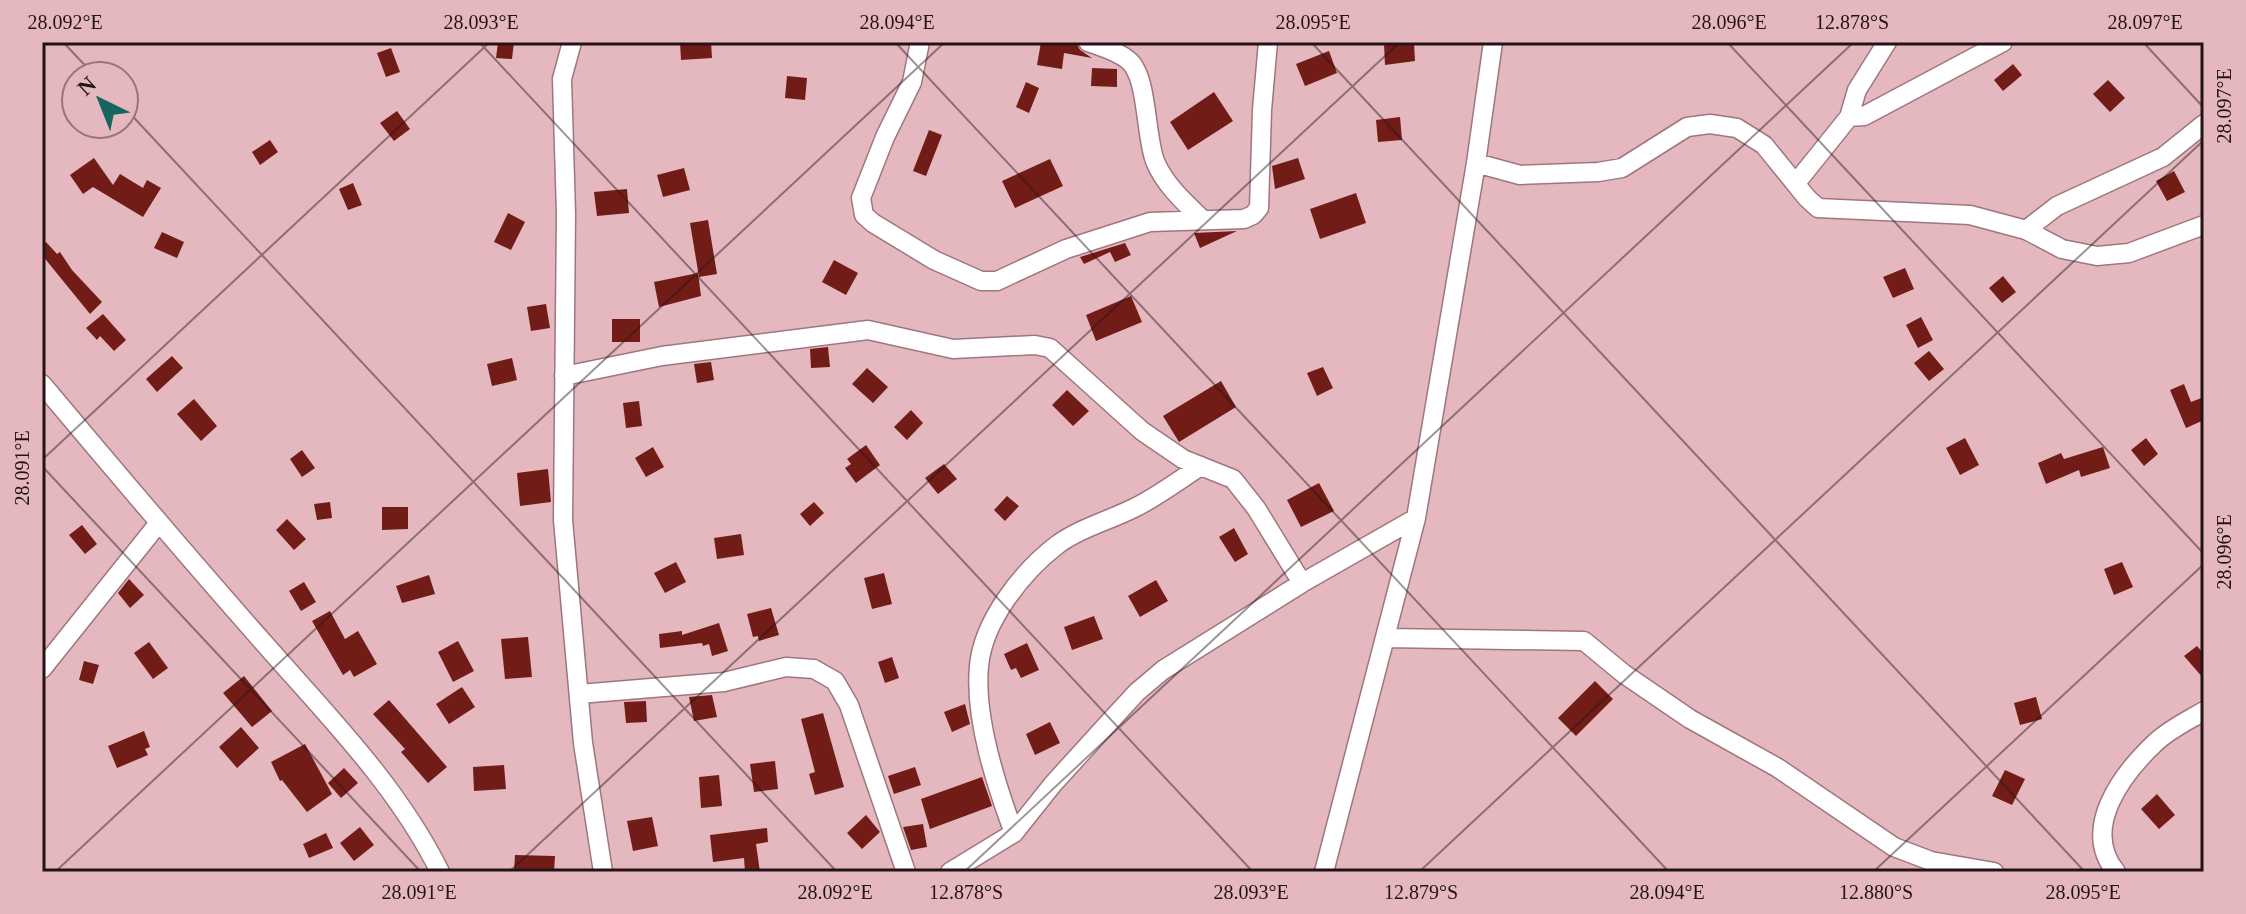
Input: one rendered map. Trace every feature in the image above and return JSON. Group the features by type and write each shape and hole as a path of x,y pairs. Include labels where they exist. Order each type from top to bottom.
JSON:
{"street":[{"path":"572,42 562,79 566,214 563,520 583,743 603,872"},
{"path":"920,42 912,82 885,137 861,198 864,215 934,260 981,281 997,281 1066,249 1150,222 1244,219 1253,215 1259,208 1268,42"},
{"path":"1088,42 1113,51 1134,65 1144,93 1145,121 1156,164 1170,186 1203,220"},
{"path":"1324,872 1416,518 1476,163 1493,42"},
{"path":"1796,183 1849,117 1857,90 1887,42"},
{"path":"1849,117 1864,116 2003,42"},
{"path":"1476,163 1520,175 1598,172 1622,168 1687,127 1710,124 1737,128 1764,145 1818,208 1970,215 2026,230 2062,249 2097,256 2129,253 2204,225"},
{"path":"2026,230 2057,206 2163,157 2204,124"},
{"path":"564,376 662,356 855,331 890,334 953,349 1035,345 1050,348 1142,431 1183,459 1233,479 1256,508 1302,583"},
{"path":"42,384 158,524 358,751 421,833 440,872"},
{"path":"1014,833 992,775 981,697 979,665 990,629 1027,574 1057,545 1135,508 1201,466"},
{"path":"950,872 1014,833 1053,784 1137,692 1163,670 1302,583 1416,518"},
{"path":"42,669 158,524"},
{"path":"1385,638 1584,641 1624,674 1690,719 1778,768 1894,847 1931,861 1994,872"},
{"path":"579,694 724,682 786,667 814,669 835,681 849,705 906,872"},
{"path":"2116,872 2104,854 2102,823 2106,810 2119,787 2158,739 2204,711"}],"building":[{"path":"498,42 514,42 512,59 496,58"},
{"path":"680,42 711,42 712,58 681,60"},
{"path":"1041,42 1076,42 1080,50 1092,58 1064,53 1062,69 1037,65"},
{"path":"1414,42 1415,61 1385,65 1384,44"},
{"path":"391,48 400,72 386,77 377,53"},
{"path":"1329,51 1337,73 1305,86 1296,64"},
{"path":"2013,64 2022,75 2003,91 1994,80"},
{"path":"1092,68 1117,69 1117,87 1091,86"},
{"path":"787,76 807,78 805,100 785,98"},
{"path":"2108,80 2125,98 2110,112 2093,94"},
{"path":"1026,82 1039,88 1029,113 1016,107"},
{"path":"1214,92 1233,121 1188,150 1170,122"},
{"path":"397,111 410,129 394,141 380,123"},
{"path":"1400,117 1402,140 1378,142 1376,120"},
{"path":"929,130 942,135 926,176 913,171"},
{"path":"270,140 278,152 260,165 252,152"},
{"path":"94,158 113,185 120,174 143,188 147,180 161,188 143,217 93,187 83,194 70,175"},
{"path":"1298,158 1305,179 1275,189 1272,166"},
{"path":"1050,159 1063,186 1015,208 1002,181"},
{"path":"684,168 690,190 663,197 657,175"},
{"path":"2174,171 2185,192 2167,201 2156,181"},
{"path":"353,183 362,205 348,210 339,189"},
{"path":"627,189 629,213 597,216 594,192"},
{"path":"1356,193 1366,223 1320,239 1310,209"},
{"path":"508,213 525,222 511,250 494,242"},
{"path":"708,220 717,274 699,277 690,223"},
{"path":"1237,231 1200,248 1194,233"},
{"path":"162,232 184,242 177,258 154,248"},
{"path":"46,242 57,254 60,252 102,302 90,314 42,255 42,245"},
{"path":"1125,243 1131,255 1115,262 1110,252 1084,264 1080,257"},
{"path":"834,260 858,273 846,295 822,282"},
{"path":"1905,268 1914,289 1893,298 1883,277"},
{"path":"698,273 701,296 659,307 654,282"},
{"path":"2003,276 2016,292 2002,303 1989,288"},
{"path":"1131,296 1142,322 1096,341 1086,315"},
{"path":"546,304 550,328 531,331 527,307"},
{"path":"103,314 126,340 114,351 100,336 97,340 86,328"},
{"path":"1921,317 1933,340 1918,348 1906,325"},
{"path":"612,319 640,319 640,342 612,342"},
{"path":"828,347 830,367 811,368 810,349"},
{"path":"1929,351 1944,369 1929,381 1914,363"},
{"path":"172,356 183,368 157,392 146,379"},
{"path":"512,358 517,380 492,386 487,364"},
{"path":"711,362 714,380 697,383 694,364"},
{"path":"1323,367 1333,388 1317,396 1307,373"},
{"path":"867,368 888,387 873,403 852,384"},
{"path":"1221,381 1236,407 1179,442 1163,416"},
{"path":"2184,384 2191,402 2204,397 2204,420 2186,428 2170,390"},
{"path":"1067,390 1089,411 1073,426 1052,405"},
{"path":"194,399 217,426 201,441 177,414"},
{"path":"639,401 642,426 626,428 623,403"},
{"path":"911,410 923,423 907,440 894,427"},
{"path":"1965,438 1979,465 1960,475 1946,448"},
{"path":"2146,438 2158,454 2144,466 2131,450"},
{"path":"866,445 880,465 856,483 845,468 851,464 847,459"},
{"path":"653,447 664,467 646,477 635,458"},
{"path":"2103,447 2110,468 2081,477 2079,470 2046,484 2038,463 2061,453 2064,459"},
{"path":"302,450 315,468 302,477 290,459"},
{"path":"944,464 957,479 938,494 925,478"},
{"path":"548,469 551,502 520,506 517,473"},
{"path":"1319,483 1334,511 1301,527 1287,500"},
{"path":"1007,496 1019,506 1005,521 994,510"},
{"path":"330,502 332,518 317,520 314,504"},
{"path":"814,502 824,513 810,526 800,514"},
{"path":"382,507 408,507 408,529 382,530"},
{"path":"287,519 306,539 294,550 276,530"},
{"path":"82,525 97,544 85,554 69,535"},
{"path":"1234,528 1248,554 1235,562 1219,537"},
{"path":"741,534 744,555 717,559 714,538"},
{"path":"676,562 686,582 665,593 654,573"},
{"path":"2122,562 2133,587 2114,595 2104,569"},
{"path":"884,573 892,604 872,609 864,578"},
{"path":"429,575 435,594 402,603 396,586"},
{"path":"129,579 144,595 130,608 118,593"},
{"path":"1156,580 1168,601 1140,617 1128,596"},
{"path":"304,582 316,602 301,611 289,591"},
{"path":"771,608 779,635 759,641 758,636 753,637 747,614"},
{"path":"330,611 345,639 358,631 377,664 354,677 350,670 343,675 312,621"},
{"path":"1094,616 1103,639 1072,650 1064,627"},
{"path":"719,623 728,651 712,656 709,644 703,646 702,643 660,648 659,634 682,631 682,635"},
{"path":"528,637 532,677 505,679 501,639"},
{"path":"458,641 474,671 453,682 438,652"},
{"path":"149,642 168,668 153,679 134,653"},
{"path":"1027,643 1039,670 1021,678 1016,668 1011,670 1004,654"},
{"path":"2197,646 2204,654 2204,679 2184,656"},
{"path":"892,657 899,678 885,683 878,662"},
{"path":"84,661 99,665 93,684 79,680"},
{"path":"244,676 272,711 252,727 223,693"},
{"path":"1595,681 1613,699 1576,736 1558,718"},
{"path":"462,687 475,707 449,724 436,704"},
{"path":"712,695 717,717 694,721 689,697"},
{"path":"2036,697 2042,719 2020,725 2014,703"},
{"path":"389,700 447,767 428,783 401,752 405,749 373,714"},
{"path":"646,701 647,722 626,723 624,702"},
{"path":"965,704 970,724 952,732 944,712"},
{"path":"823,713 844,787 815,795 809,774 815,772 801,719"},
{"path":"1050,722 1060,743 1035,755 1026,734"},
{"path":"241,727 259,748 237,768 219,747"},
{"path":"144,731 150,747 145,749 148,755 117,768 108,746"},
{"path":"305,744 332,794 307,812 280,781 271,762"},
{"path":"775,761 778,789 754,792 750,764"},
{"path":"504,765 506,789 474,791 473,767"},
{"path":"915,767 921,785 894,794 888,776"},
{"path":"344,768 358,783 341,798 328,783"},
{"path":"2005,770 2025,779 2012,805 1992,796"},
{"path":"719,775 722,806 701,808 699,777"},
{"path":"982,777 992,806 930,829 921,799"},
{"path":"2157,794 2175,815 2159,829 2141,809"},
{"path":"866,815 880,832 862,849 847,833"},
{"path":"652,817 658,846 633,851 627,821"},
{"path":"923,824 927,847 911,850 903,827"},
{"path":"360,827 374,845 354,861 340,843"},
{"path":"767,828 768,842 756,844 760,872 745,872 744,858 713,862 710,835"},
{"path":"326,833 333,848 309,858 303,844"},
{"path":"515,855 555,856 554,872 514,872"}]}
